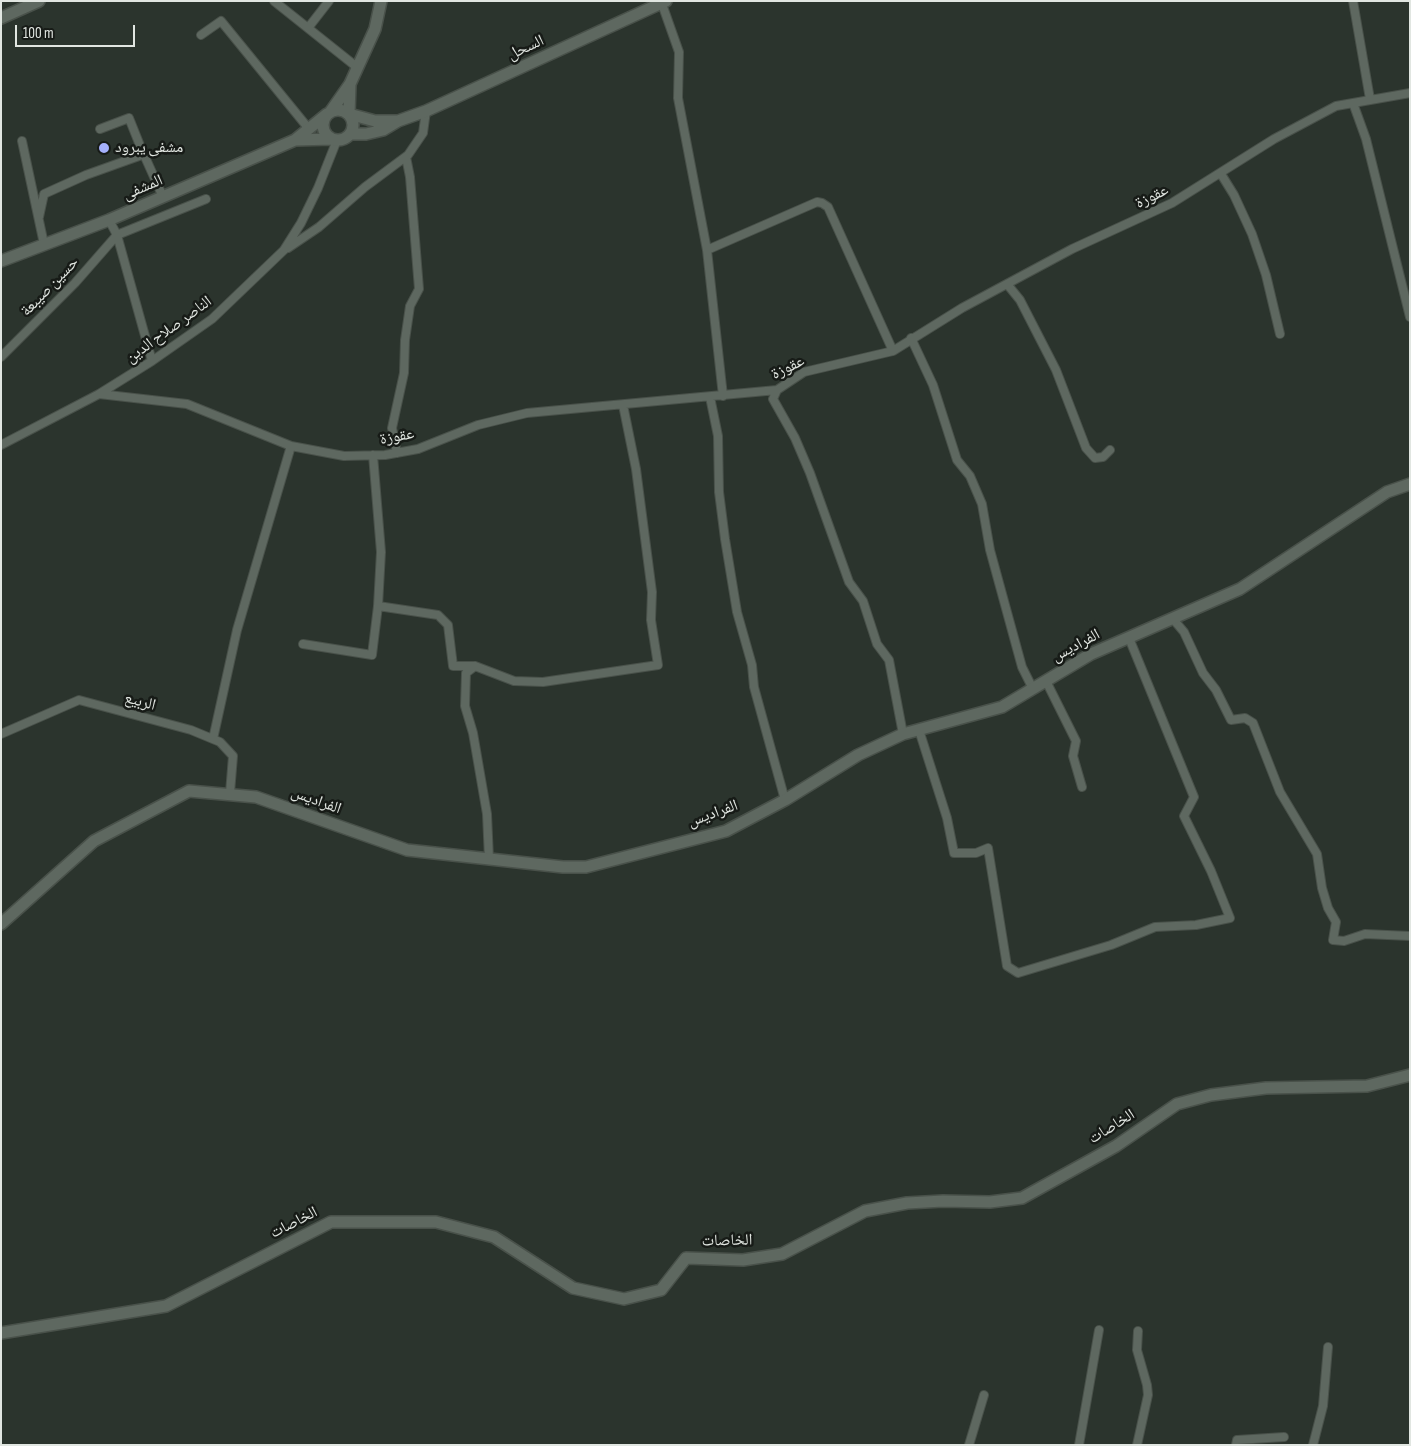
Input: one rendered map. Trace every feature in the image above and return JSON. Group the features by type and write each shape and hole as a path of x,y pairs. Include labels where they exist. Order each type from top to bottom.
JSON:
{"street":[{"path":"1,18 39,1"},
{"path":"274,1 358,68"},
{"path":"308,28 329,1"},
{"path":"335,139 324,128 324,120 350,84 358,68 375,29 381,1"},
{"path":"1353,1 1370,99"},
{"path":"664,2 679,52 678,98 707,250 724,396"},
{"name":"السحل","path":"398,121 426,111 664,2"},
{"path":"201,35 221,21 309,129"},
{"path":"350,84 349,114 354,125 350,134"},
{"name":"عقوزة","path":"99,394 187,404 291,446 344,456 396,453 418,449 478,425 527,413 777,390 804,372 893,351 911,338 1072,249 1172,203 1274,139 1336,106 1410,93"},
{"path":"1353,103 1366,139 1410,317"},
{"path":"295,140 329,113 338,110 375,121 398,121"},
{"path":"284,250 318,227 365,187 406,157 423,133 426,111"},
{"path":"100,129 129,118 162,197"},
{"path":"295,140 335,139 350,134 366,134 383,130 398,121"},
{"name":"الناصر صلاح الدين","path":"1,446 99,394 152,361 212,319 284,250 301,223 318,188 335,139"},
{"name":"المشفى","path":"1,261 109,220 295,140"},
{"path":"22,141 44,244"},
{"path":"39,218 44,194 86,175 139,156 141,148"},
{"path":"396,453 392,428 404,373 405,340 410,306 419,289 410,177 406,157"},
{"path":"1221,174 1234,195 1252,234 1266,275 1280,334"},
{"path":"117,235 206,199"},
{"path":"707,250 817,202 822,202 828,207 893,351"},
{"path":"109,220 117,235 152,361"},
{"name":"حسين صيبعة","path":"1,357 75,283 117,235"},
{"path":"1008,284 1020,300 1056,370 1086,448 1095,458 1103,457 1110,450"},
{"path":"911,338 933,385 958,460 970,476 982,504 988,541 1022,667 1033,689"},
{"path":"777,390 773,399 795,438 810,473 849,582 863,601 877,644 889,660 903,734"},
{"path":"710,397 718,436 719,492 724,539 737,612 752,665 754,687 786,800"},
{"path":"378,606 438,615 448,625 453,666 475,666 514,681 543,682 658,665 651,620 652,592 636,469 623,404"},
{"path":"212,739 245,602 291,446"},
{"path":"303,644 372,654 378,606 381,552 373,455"},
{"name":"الفراديس","path":"1,924 94,841 189,791 230,793 256,797 407,850 563,867 586,867 726,831 786,800 858,755 903,734 1002,707 1091,654 1240,589 1387,492 1410,484"},
{"path":"1173,619 1184,632 1203,673 1216,690 1231,720 1245,718 1253,723 1280,792 1317,854 1322,888 1328,908 1336,922 1333,940 1344,941 1365,934 1410,936"},
{"path":"919,730 947,818 954,853 976,852 988,848 1008,966 1018,973 1111,945 1155,927 1196,925 1230,918 1211,871 1184,816 1194,797 1129,638"},
{"path":"475,666 466,673 465,706 473,733 487,814 489,859"},
{"path":"1046,681 1076,741 1073,756 1082,787"},
{"name":"الربيع","path":"1,734 79,700 191,730 220,742 233,756 230,793"},
{"name":"الخاصات","path":"1,1333 166,1306 331,1222 436,1222 494,1237 572,1288 624,1299 660,1290 686,1258 742,1260 782,1254 865,1211 906,1203 943,1201 990,1202 1022,1198 1116,1146 1177,1104 1211,1095 1266,1088 1367,1086 1410,1075"},
{"path":"1079,1445 1099,1330"},
{"path":"1137,1445 1148,1395 1137,1350 1138,1331"},
{"path":"1313,1445 1323,1406 1328,1347"},
{"path":"969,1445 984,1395"},
{"path":"1236,1445 1237,1440 1284,1437"}],"place":[{"name":"مشفى يبرود","path":"104,148"}]}
